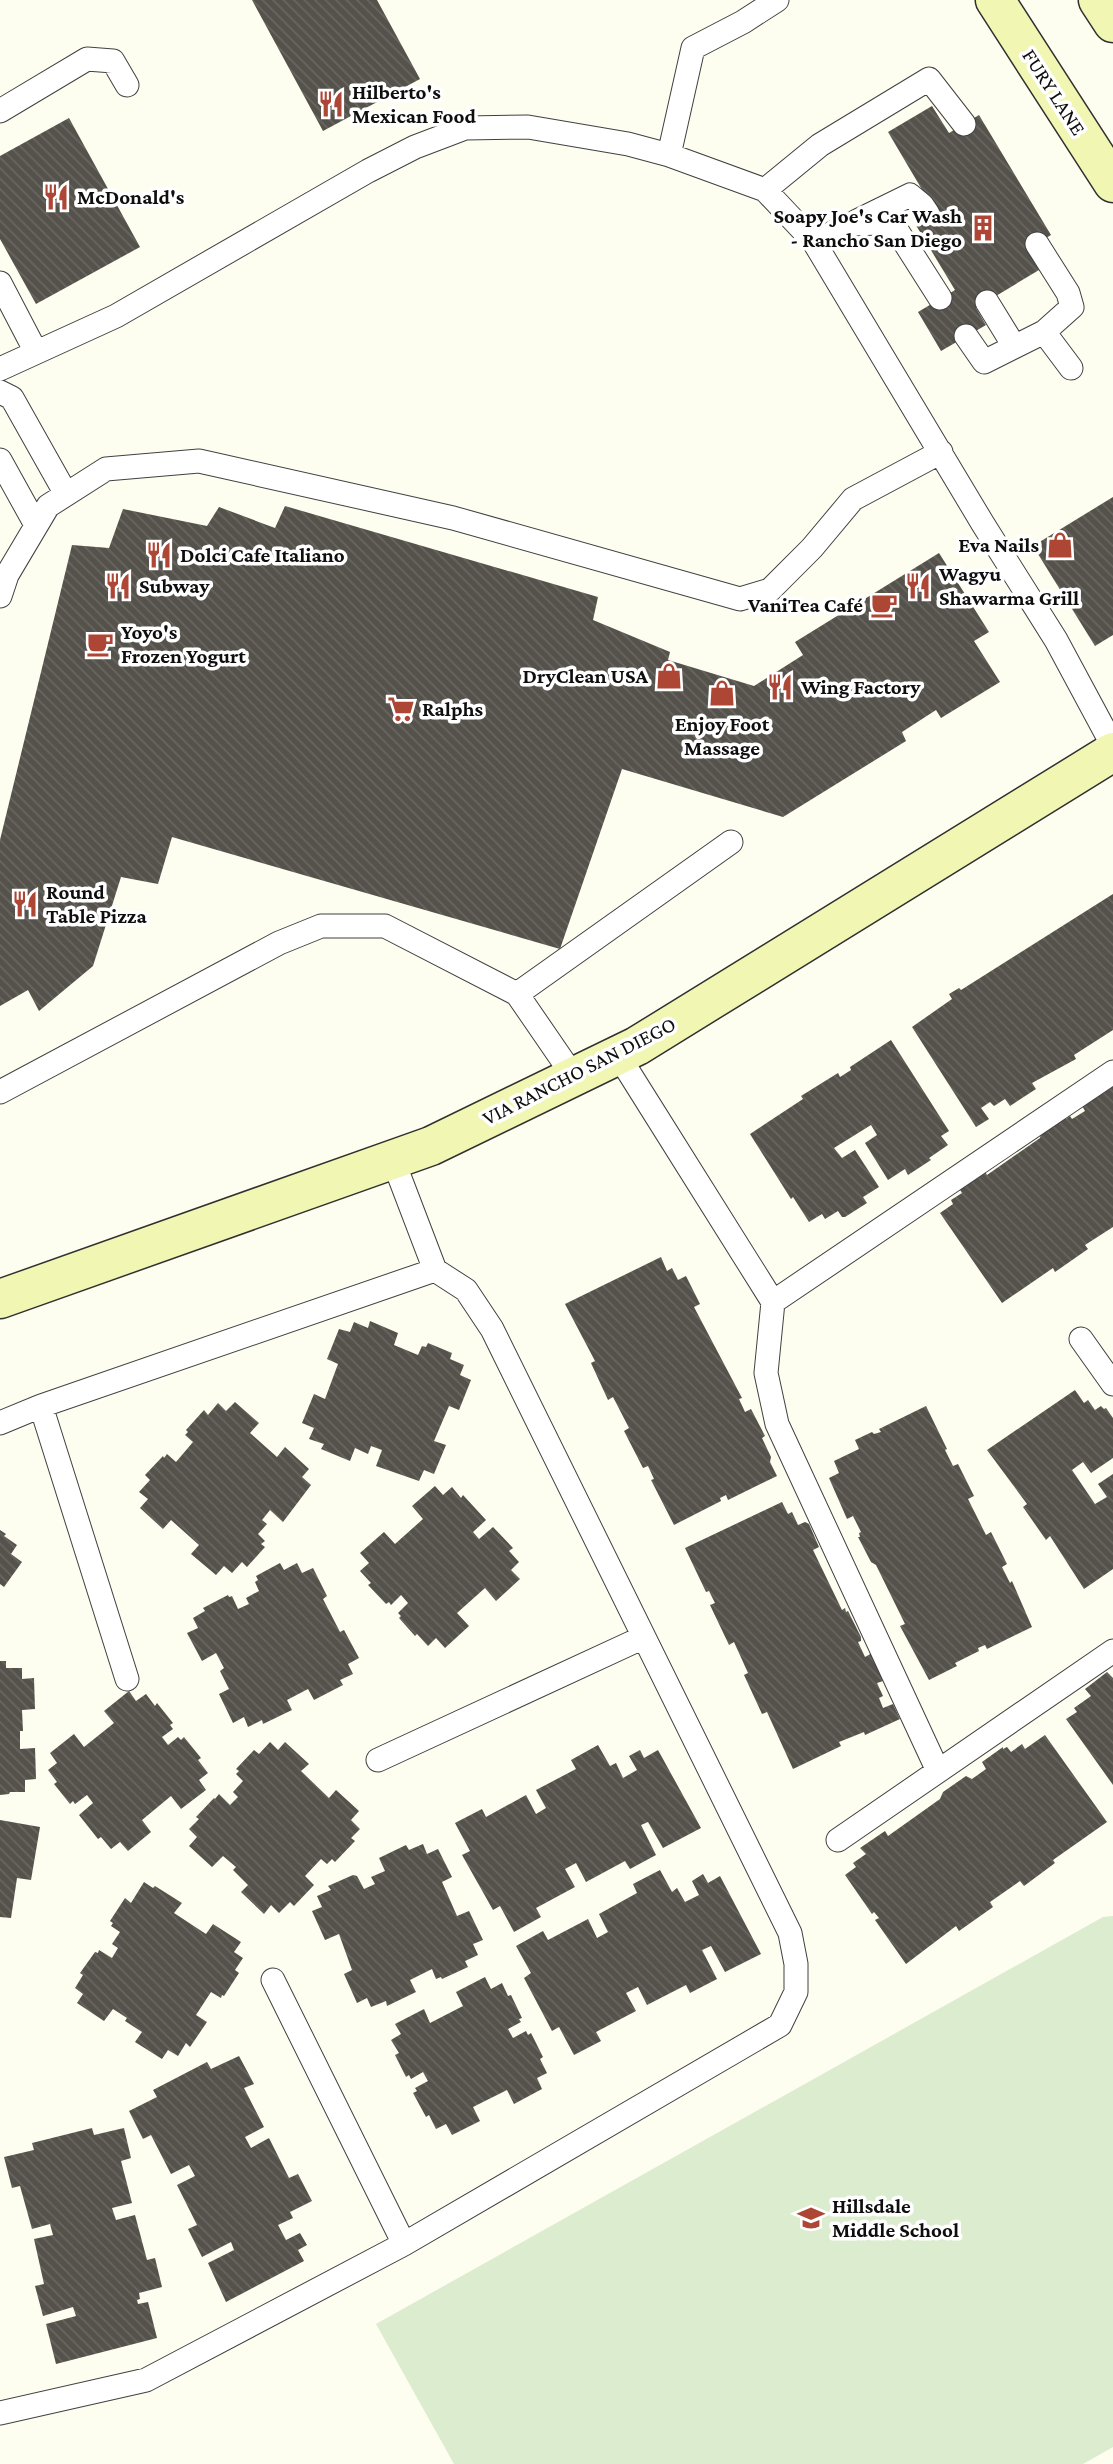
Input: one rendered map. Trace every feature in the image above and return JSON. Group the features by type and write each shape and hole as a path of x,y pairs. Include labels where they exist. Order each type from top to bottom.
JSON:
{"street":[{"name":"FURY LANE","path":"995,0 1113,183"},
{"path":"1098,0 1113,23"},
{"name":"VIA RANCHO SAN DIEGO","path":"0,1299 431,1146 574,1077 695,1010 1113,752"}],"lane":[{"path":"669,155 693,48 743,22 777,0"},
{"path":"0,111 87,59 113,61 127,85"},
{"path":"765,190 820,145 929,79 964,124"},
{"path":"0,369 116,316 415,146 465,128 528,127 628,144 669,155 765,190 814,242 1056,640 1113,746"},
{"path":"814,242 910,195 928,214"},
{"path":"850,224 881,223 898,232 940,298"},
{"path":"966,336 984,362 1044,332 1072,307 1068,293 1037,244"},
{"path":"0,283 36,352"},
{"path":"986,302 1014,346"},
{"path":"1044,332 1071,368"},
{"path":"0,392 12,398 66,494"},
{"path":"0,596 7,575 48,506 106,469 199,461 453,518 740,598 770,590 812,548 853,499 941,452"},
{"path":"0,460 36,525"},
{"path":"517,994 731,842"},
{"path":"0,1092 279,943 321,926 385,926 517,994 574,1077"},
{"path":"618,1055 773,1302 766,1373 777,1424 938,1771"},
{"path":"773,1302 1113,1072"},
{"path":"0,2413 146,2380 404,2244 780,2025 796,1992 796,1964 790,1933 492,1329 466,1290 435,1270 393,1160"},
{"path":"0,1423 41,1406 435,1270"},
{"path":"1081,1339 1113,1384"},
{"path":"41,1406 127,1679"},
{"path":"378,1759 644,1637"},
{"path":"838,1840 1113,1651"},
{"path":"274,1980 404,2244"}],"green space":[{"name":"Hillsdale Middle School","path":"1113,1916 1113,2447 1083,2464 454,2464 376,2324 1103,1917"}],"building":[{"path":"252,0 377,0 420,79 323,131"},
{"name":"Soapy Joe's Car Wash - Rancho San Diego","path":"932,106 949,133 979,115 1051,235 1027,249 1039,270 976,308 986,325 941,351 918,312 955,290 914,222 934,210 888,132"},
{"name":"McDonald's","path":"69,118 140,247 36,304 0,239 0,156"},
{"path":"1113,497 1113,635 1095,646 1033,546"},
{"path":"285,506 598,597 593,620 670,652 668,660 754,686 803,655 795,642 939,553 989,632 974,641 1000,682 941,718 936,710 902,732 906,741 783,817 622,769 560,949 172,837 158,884 121,877 93,966 39,1011 28,990 0,1006 0,840 72,545 109,548 123,509 207,526 219,507 275,528"},
{"path":"1113,894 1113,1030 1074,1055 1076,1059 1032,1083 1036,1089 1010,1106 1005,1099 994,1106 990,1102 981,1108 989,1119 976,1127 912,1027 952,999 949,994 959,988 961,990"},
{"path":"891,1040 949,1131 941,1136 948,1145 908,1175 905,1169 888,1180 865,1143 877,1135 871,1125 834,1148 842,1158 855,1150 879,1187 863,1197 867,1203 845,1217 838,1211 825,1219 822,1214 809,1222 793,1197 791,1199 750,1134 803,1099 801,1096 838,1073 840,1077 851,1070 850,1067"},
{"path":"1113,1085 1113,1227 1085,1245 1088,1249 1055,1272 1053,1268 1002,1303 940,1213 953,1204 951,1200 962,1193 958,1187 983,1168 987,1175 1065,1117 1066,1119 1070,1116 1072,1119 1085,1111 1081,1104"},
{"path":"661,1257 667,1271 672,1268 678,1280 686,1276 700,1304 694,1307 742,1398 739,1399 745,1412 751,1409 765,1436 762,1438 777,1476 728,1500 726,1495 720,1498 721,1501 674,1525 651,1480 654,1479 648,1466 643,1468 624,1431 629,1428 613,1397 608,1400 591,1363 595,1361 565,1304"},
{"path":"370,1321 398,1333 394,1345 418,1355 422,1346 426,1347 428,1343 452,1353 450,1359 464,1365 460,1375 471,1380 459,1410 449,1406 434,1441 446,1445 434,1474 424,1470 419,1481 376,1466 382,1450 371,1446 368,1454 355,1448 350,1461 321,1449 324,1444 309,1439 314,1428 302,1423 314,1394 325,1399 338,1364 327,1359 339,1329 350,1332 354,1322 368,1328"},
{"path":"1075,1390 1084,1403 1088,1400 1095,1410 1101,1406 1106,1408 1113,1418 1113,1458 1091,1473 1083,1462 1072,1470 1095,1504 1107,1497 1098,1484 1113,1474 1113,1569 1084,1589 1050,1536 1046,1540 1023,1507 1027,1504 987,1450"},
{"path":"235,1402 259,1423 250,1433 277,1457 285,1447 309,1469 302,1477 311,1485 283,1522 270,1510 262,1520 267,1524 258,1534 265,1541 261,1544 265,1547 247,1567 242,1562 232,1573 224,1566 216,1575 191,1554 199,1545 171,1520 163,1529 140,1508 148,1499 139,1492 150,1480 145,1475 163,1456 164,1458 167,1454 176,1462 193,1442 185,1435 188,1432 186,1430 204,1410 208,1415 218,1403 226,1411"},
{"path":"926,1406 953,1466 958,1464 974,1496 968,1499 986,1535 991,1532 1007,1564 1002,1567 1010,1583 1012,1581 1032,1627 987,1649 985,1645 978,1648 979,1651 955,1663 957,1666 929,1680 900,1626 905,1624 876,1565 871,1562 858,1537 861,1532 853,1516 847,1519 829,1478 839,1473 834,1461 859,1449 855,1440 872,1432 881,1432 879,1429"},
{"path":"435,1486 443,1495 452,1487 461,1498 463,1495 486,1520 473,1532 479,1539 493,1527 513,1548 509,1551 519,1562 511,1570 520,1579 496,1601 485,1588 457,1613 469,1626 445,1648 436,1638 428,1646 417,1634 415,1636 399,1618 401,1616 398,1613 408,1603 401,1595 391,1605 389,1602 386,1604 368,1585 371,1583 360,1571 369,1563 360,1553 384,1532 395,1544 423,1519 412,1506"},
{"path":"782,1502 788,1514 792,1512 798,1525 805,1522 809,1524 819,1547 813,1550 842,1610 845,1608 846,1612 848,1611 861,1637 858,1642 865,1657 872,1653 883,1676 883,1681 877,1683 883,1696 879,1698 883,1708 893,1704 900,1719 865,1735 864,1732 839,1742 841,1746 793,1769 767,1712 762,1714 744,1675 748,1673 734,1642 729,1645 710,1605 715,1603 709,1591 706,1592 685,1548"},
{"path":"0,1530 17,1545 11,1554 22,1562 4,1587 0,1584"},
{"path":"280,1563 284,1570 297,1563 302,1573 313,1568 327,1596 323,1599 340,1632 344,1630 359,1658 348,1664 353,1674 340,1680 343,1685 314,1700 308,1689 287,1700 292,1710 263,1724 262,1720 248,1727 244,1717 233,1723 219,1694 229,1689 220,1671 224,1668 216,1653 202,1661 187,1633 198,1628 193,1618 205,1611 203,1608 228,1595 232,1596 238,1609 249,1604 246,1598 259,1591 255,1582 258,1580 256,1576"},
{"path":"0,1661 6,1661 6,1668 22,1668 22,1679 34,1678 35,1709 22,1710 20,1749 35,1748 36,1779 25,1780 25,1792 0,1795"},
{"path":"1107,1672 1113,1678 1113,1785 1066,1719 1077,1712 1074,1708 1091,1696 1085,1689"},
{"path":"129,1691 136,1701 146,1694 155,1706 157,1703 173,1723 170,1725 173,1729 162,1737 168,1745 178,1737 181,1740 184,1737 201,1758 198,1760 208,1773 199,1780 206,1790 181,1809 171,1796 142,1820 151,1832 128,1851 120,1842 111,1849 101,1837 98,1839 79,1815 93,1803 87,1795 75,1804 73,1801 70,1804 54,1784 57,1782 48,1770 57,1763 50,1753 74,1734 84,1747 114,1723 104,1711"},
{"path":"1045,1735 1107,1822 1053,1860 1055,1863 1024,1886 1020,1881 990,1902 993,1907 959,1931 956,1926 906,1964 875,1920 879,1918 874,1912 872,1914 845,1875 856,1867 853,1863 866,1854 860,1848 885,1831 888,1836 940,1799 943,1792 966,1776 972,1779 986,1769 982,1762 1003,1747 1007,1747 1011,1752 1022,1744 1025,1749"},
{"path":"270,1742 278,1750 285,1742 309,1764 301,1771 329,1798 336,1790 359,1811 351,1820 360,1829 351,1838 355,1841 335,1862 332,1859 327,1864 321,1859 305,1876 314,1885 294,1906 290,1902 279,1913 271,1905 264,1914 241,1892 248,1885 233,1870 236,1867 223,1856 212,1867 189,1846 197,1837 189,1829 199,1819 196,1817 219,1794 230,1805 238,1797 233,1792 243,1781 236,1774 239,1771 236,1769 254,1750 259,1754"},
{"path":"598,1745 610,1766 616,1763 623,1778 637,1770 629,1756 640,1750 644,1758 658,1750 701,1828 663,1848 648,1822 641,1825 656,1855 630,1869 625,1861 586,1882 576,1863 565,1869 575,1887 536,1908 541,1917 514,1932 500,1906 493,1910 462,1855 470,1851 455,1823 482,1809 486,1817 526,1795 536,1814 546,1808 536,1790 576,1769 571,1760"},
{"path":"0,1820 40,1827 31,1880 17,1878 11,1918 0,1917"},
{"path":"423,1844 427,1854 438,1849 452,1877 442,1882 457,1916 469,1911 483,1940 473,1944 478,1955 465,1961 468,1967 442,1979 436,1979 432,1969 410,1980 416,1992 387,2006 386,2001 371,2007 367,1998 357,2003 344,1974 352,1970 339,1934 325,1940 312,1911 322,1907 317,1896 331,1890 328,1886 353,1875 357,1876 364,1889 375,1884 371,1877 385,1871 379,1858 406,1845 409,1850"},
{"path":"660,1870 672,1892 677,1888 685,1902 699,1895 692,1881 703,1874 708,1883 720,1876 761,1954 725,1972 711,1946 702,1950 717,1979 690,1993 686,1985 647,2005 638,1987 626,1993 636,2011 596,2032 601,2041 574,2055 559,2027 552,2031 524,1978 531,1973 516,1946 543,1931 548,1940 588,1919 597,1938 608,1932 599,1914 637,1893 633,1884"},
{"path":"144,1882 182,1903 174,1913 206,1934 213,1924 241,1942 234,1952 243,1958 235,1970 239,1973 224,1996 221,1998 211,1992 196,2015 207,2022 190,2047 186,2043 178,2056 168,2050 162,2059 135,2042 142,2032 125,2021 127,2018 113,2009 104,2021 77,2003 83,1994 75,1988 83,1975 80,1973 95,1952 98,1953 99,1950 112,1958 118,1948 112,1944 120,1932 111,1926 113,1923 110,1921 125,1898 131,1903"},
{"path":"485,1977 491,1989 502,1983 508,1996 511,1995 522,2018 519,2019 521,2022 508,2029 513,2038 526,2031 528,2035 531,2033 543,2057 540,2059 547,2073 537,2078 542,2089 514,2104 507,2090 473,2107 480,2121 452,2135 446,2124 436,2129 429,2115 426,2117 413,2093 417,2091 415,2088 428,2081 423,2072 411,2079 409,2075 406,2077 395,2055 399,2053 391,2040 401,2034 395,2024 424,2009 430,2023 463,2006 456,1992"},
{"path":"239,2056 254,2084 244,2088 264,2127 245,2137 251,2148 269,2138 289,2178 298,2174 312,2201 290,2212 293,2218 278,2225 286,2240 300,2233 307,2245 298,2250 304,2261 226,2302 208,2263 234,2250 231,2242 202,2257 188,2229 197,2225 177,2185 195,2176 189,2165 171,2174 151,2135 143,2139 129,2111 157,2097 153,2090 207,2062 211,2069"},
{"path":"92,2128 94,2135 124,2128 131,2158 121,2161 132,2203 112,2208 116,2220 135,2215 147,2260 155,2258 162,2287 139,2293 140,2299 137,2300 138,2304 148,2302 157,2338 56,2364 46,2324 76,2316 73,2307 43,2316 35,2286 44,2284 34,2239 53,2235 50,2224 32,2229 20,2186 12,2188 4,2157 34,2150 32,2143"}],"place":[{"name":"Hilberto's Mexican Food","path":"331,104"},
{"name":"McDonald's","path":"56,197"},
{"name":"Soapy Joe's Car Wash - Rancho San Diego","path":"983,228"},
{"name":"Eva Nails","path":"1060,545"},
{"name":"Dolci Cafe Italiano","path":"159,555"},
{"name":"Subway","path":"118,586"},
{"name":"Wagyu Shawarma Grill","path":"918,586"},
{"name":"VaniTea Café","path":"884,605"},
{"name":"Yoyo's Frozen Yogurt","path":"100,644"},
{"name":"DryClean USA","path":"669,676"},
{"name":"Wing Factory","path":"780,687"},
{"name":"Enjoy Foot Massage","path":"722,693"},
{"name":"Ralphs","path":"401,709"},
{"name":"Round Table Pizza","path":"25,904"},
{"name":"Hillsdale Middle School","path":"811,2218"}]}
